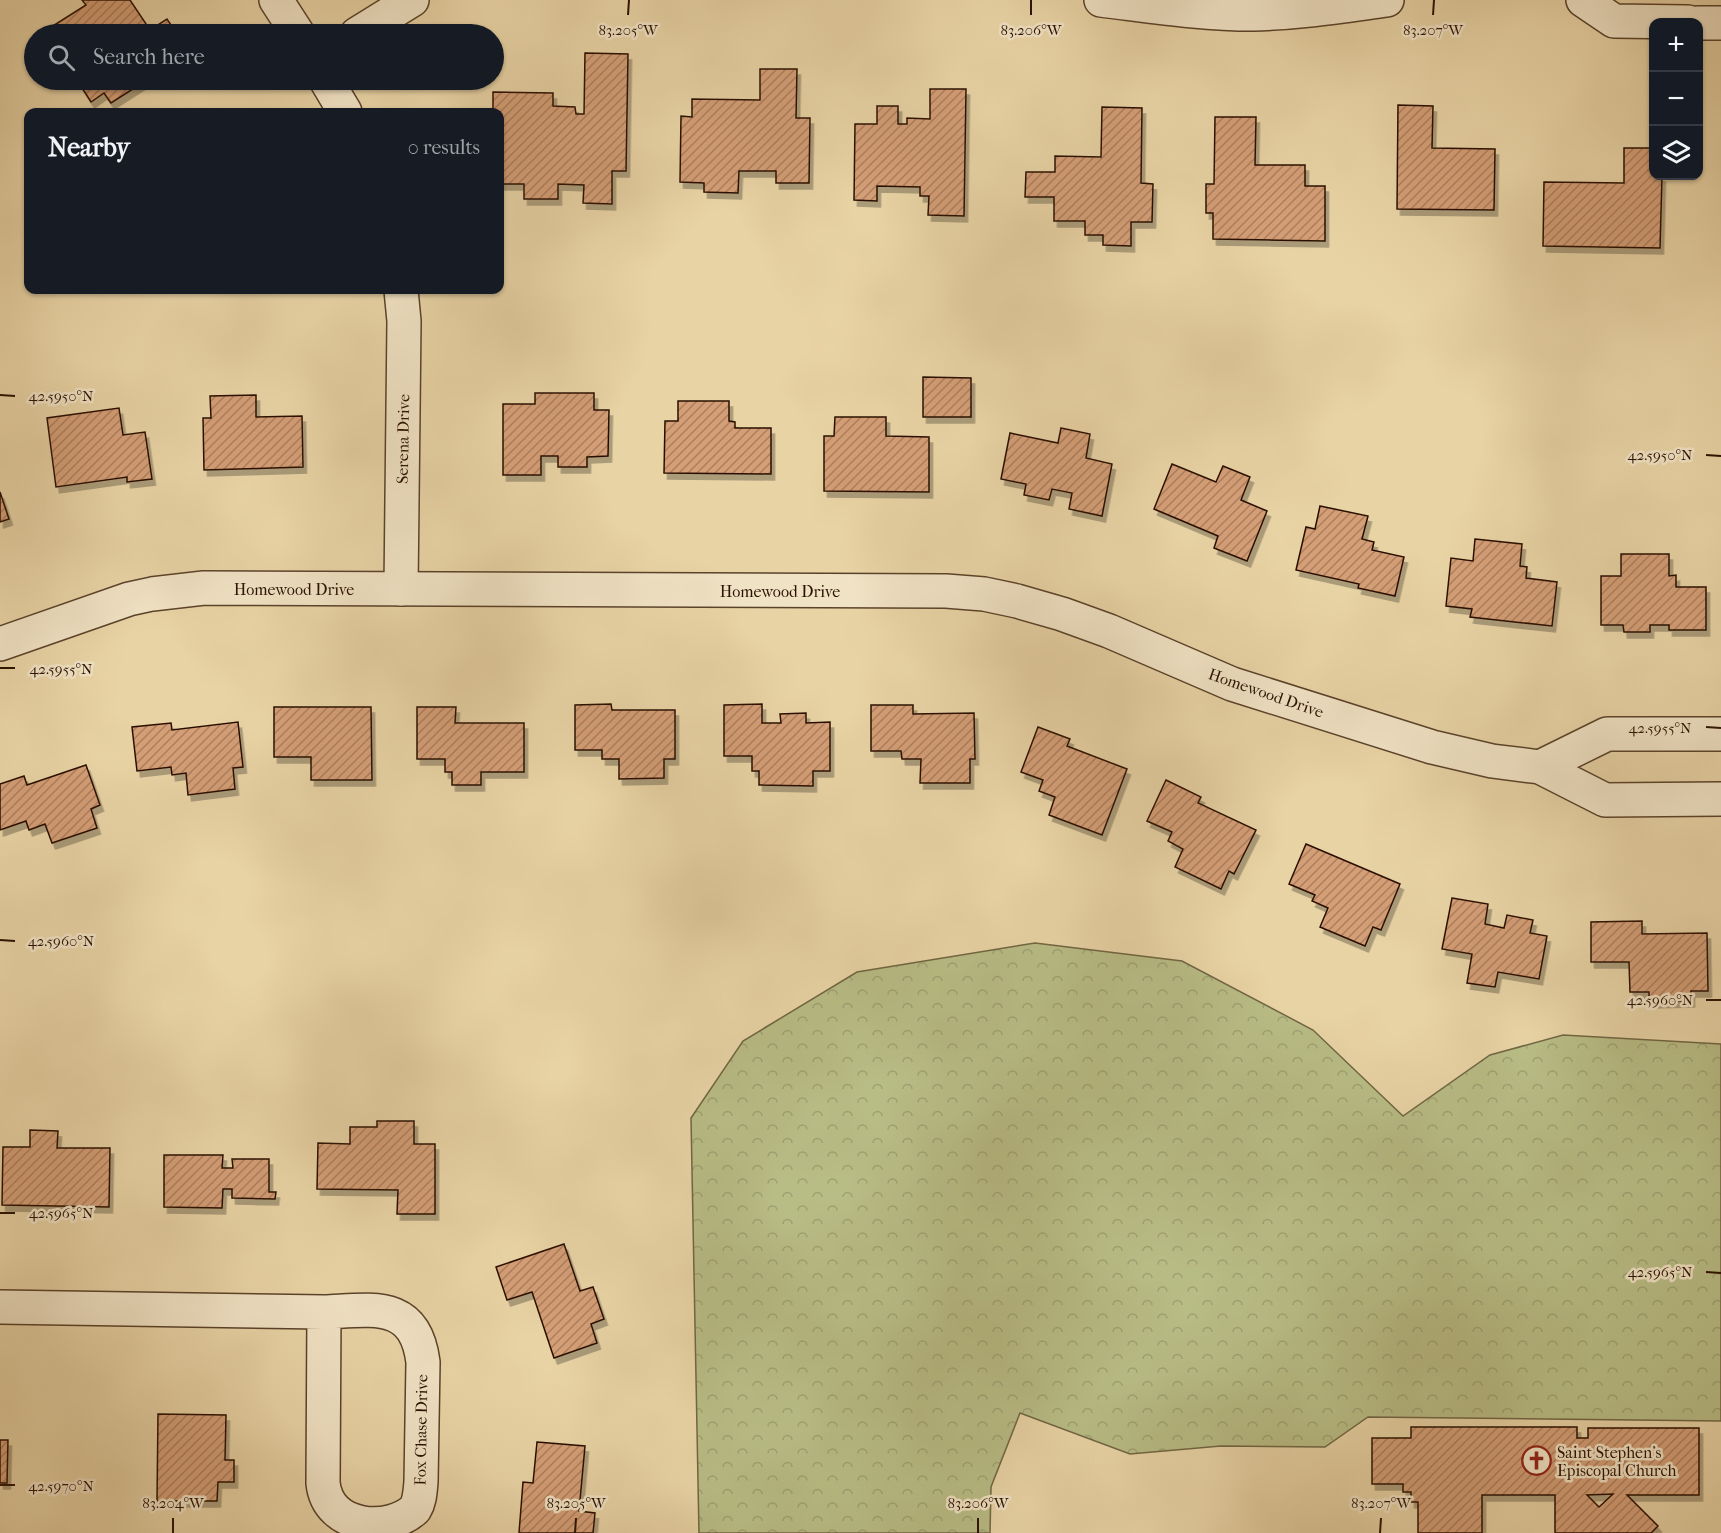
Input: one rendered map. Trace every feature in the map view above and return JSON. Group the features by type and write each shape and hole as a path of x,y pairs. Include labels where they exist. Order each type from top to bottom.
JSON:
{"street":[{"path":"276,0 292,24"},
{"path":"373,24 412,0"},
{"path":"1101,0 1215,12 1252,7 1290,12 1387,0"},
{"path":"1583,0 1614,21 1649,21"},
{"path":"1703,23 1721,23"},
{"path":"332,90 343,108"},
{"name":"Serena Drive","path":"401,294 404,321 401,589"},
{"name":"Homewood Drive","path":"0,644 97,610 152,594 204,588 946,591 984,594 1062,614 1109,631 1232,684 1432,747 1492,761 1540,767 1605,800 1721,799"},
{"path":"1540,767 1607,734 1721,734"},
{"name":"Fox Chase Drive","path":"0,1307 389,1312 409,1324 416,1333 421,1344 423,1362 420,1496 416,1509 408,1518 388,1529 372,1531 356,1528 333,1511 324,1496 322,1483 324,1312"}],"green space":[{"path":"1035,943 1182,961 1313,1030 1403,1116 1490,1055 1563,1035 1721,1044 1721,1421 1368,1417 1325,1447 1221,1446 1130,1454 1020,1413 991,1487 990,1533 699,1533 691,1118 743,1041 857,972"}],"building":[{"path":"82,0 130,0 146,24 56,24 86,5"},
{"path":"167,19 170,24 159,24"},
{"path":"585,53 628,54 626,171 612,171 612,204 583,203 584,185 558,184 558,199 524,199 524,184 504,184 504,108 493,108 493,92 553,93 553,106 575,107 576,114 584,114"},
{"path":"760,69 797,69 796,118 810,118 809,183 776,183 776,171 739,171 738,193 704,192 704,183 680,182 681,116 692,117 692,99 760,100"},
{"path":"930,89 966,89 964,216 928,215 929,196 920,196 920,187 877,186 877,201 854,200 855,124 877,124 877,106 898,106 898,124 907,124 907,118 930,119"},
{"path":"83,90 131,90 111,103 104,93 91,102"},
{"path":"1398,105 1433,106 1432,148 1495,149 1494,210 1397,209"},
{"path":"1102,107 1142,108 1141,183 1153,184 1152,222 1131,222 1131,246 1103,245 1103,235 1085,235 1085,221 1054,221 1054,197 1025,197 1026,172 1055,172 1055,156 1101,157"},
{"path":"1215,117 1256,117 1255,165 1305,165 1305,186 1325,186 1325,241 1213,239 1213,213 1206,213 1206,184 1214,184"},
{"path":"1624,148 1649,148 1649,180 1662,180 1660,248 1543,246 1544,182 1624,183"},
{"path":"923,377 971,378 971,417 923,417"},
{"path":"535,393 594,393 594,410 609,410 608,456 587,457 587,467 558,467 558,456 541,456 541,475 503,475 503,404 535,404"},
{"path":"256,395 256,417 302,416 303,467 204,470 203,418 211,418 210,396"},
{"path":"678,401 729,401 729,421 735,422 735,428 771,428 771,474 664,473 665,421 678,421"},
{"path":"119,408 123,435 145,432 152,479 127,482 127,477 56,487 47,418"},
{"path":"835,417 886,417 886,436 929,437 929,492 824,491 824,436 834,436"},
{"path":"1061,428 1090,434 1086,458 1112,464 1102,516 1069,509 1072,493 1052,489 1049,500 1024,495 1026,484 1001,479 1010,433 1058,443"},
{"path":"1172,464 1216,482 1223,466 1250,477 1241,500 1267,511 1247,561 1214,548 1218,536 1154,509"},
{"path":"0,492 9,519 0,522"},
{"path":"1320,506 1368,516 1362,539 1374,542 1372,550 1404,557 1395,596 1358,588 1359,584 1296,570 1306,527 1315,529"},
{"path":"1475,539 1522,544 1520,566 1527,567 1526,578 1557,582 1552,626 1470,617 1472,609 1446,606 1451,558 1473,561"},
{"path":"1621,554 1669,554 1669,576 1676,575 1676,587 1706,587 1706,630 1669,630 1669,625 1650,625 1650,632 1624,632 1623,625 1601,625 1601,576 1621,576"},
{"path":"611,704 612,710 675,710 675,759 664,759 664,778 619,779 619,759 602,759 602,750 575,750 575,705"},
{"path":"762,704 762,723 781,723 780,714 806,713 806,723 830,722 830,771 813,771 813,786 759,785 759,771 752,771 752,756 724,756 724,705"},
{"path":"871,705 913,705 913,714 974,713 975,759 970,759 970,783 920,783 921,759 902,759 901,751 871,751"},
{"path":"274,707 371,707 372,780 311,780 311,757 274,757"},
{"path":"417,707 456,707 455,723 524,723 524,772 481,772 481,785 452,785 452,772 445,772 445,759 417,759"},
{"path":"238,722 243,767 233,768 235,789 188,795 186,773 172,775 171,767 137,771 132,727 171,723 172,730"},
{"path":"1038,727 1070,739 1067,746 1127,769 1102,835 1049,815 1055,797 1039,791 1043,780 1021,772"},
{"path":"86,765 100,805 91,809 97,828 52,843 45,824 29,830 26,821 0,830 0,784 24,776 27,785"},
{"path":"1166,780 1201,797 1198,803 1256,830 1234,874 1229,871 1221,889 1175,867 1183,849 1168,841 1172,832 1147,821"},
{"path":"1306,844 1400,884 1381,930 1373,927 1365,946 1320,927 1328,908 1312,901 1315,895 1289,884"},
{"path":"1452,898 1488,904 1485,924 1504,928 1507,915 1533,920 1530,933 1547,936 1539,979 1498,972 1495,987 1467,983 1472,954 1442,949"},
{"path":"1642,921 1642,934 1707,933 1708,991 1691,991 1691,1001 1649,1002 1649,992 1630,992 1629,962 1591,962 1591,922"},
{"path":"377,1121 414,1121 414,1144 435,1144 435,1214 397,1214 398,1190 317,1189 318,1143 350,1144 350,1127 377,1127"},
{"path":"30,1130 58,1131 57,1148 110,1148 109,1207 2,1205 3,1147 30,1147"},
{"path":"164,1155 223,1155 222,1168 233,1168 232,1159 269,1159 269,1192 276,1192 275,1199 232,1198 232,1189 223,1189 222,1208 164,1207"},
{"path":"564,1244 580,1291 593,1287 604,1319 591,1324 597,1343 554,1358 532,1292 507,1300 496,1267"},
{"path":"158,1414 226,1415 225,1460 234,1460 234,1482 218,1482 217,1501 157,1501"},
{"name":"Saint Stephen's Episcopal Church","path":"1411,1427 1577,1427 1577,1438 1588,1438 1588,1428 1699,1428 1699,1495 1627,1495 1658,1526 1651,1533 1555,1533 1555,1495 1482,1495 1482,1533 1418,1533 1418,1502 1411,1502 1411,1492 1403,1492 1403,1484 1372,1484 1372,1438 1411,1438","holes":["1613,1494 1599,1507 1587,1495"]},
{"path":"0,1440 8,1440 7,1483 0,1483"},
{"path":"537,1442 585,1446 579,1511 595,1513 593,1533 519,1533 523,1482 533,1483"}],"place":[{"name":"Saint Stephen's Episcopal Church","path":"1536,1461"}]}
